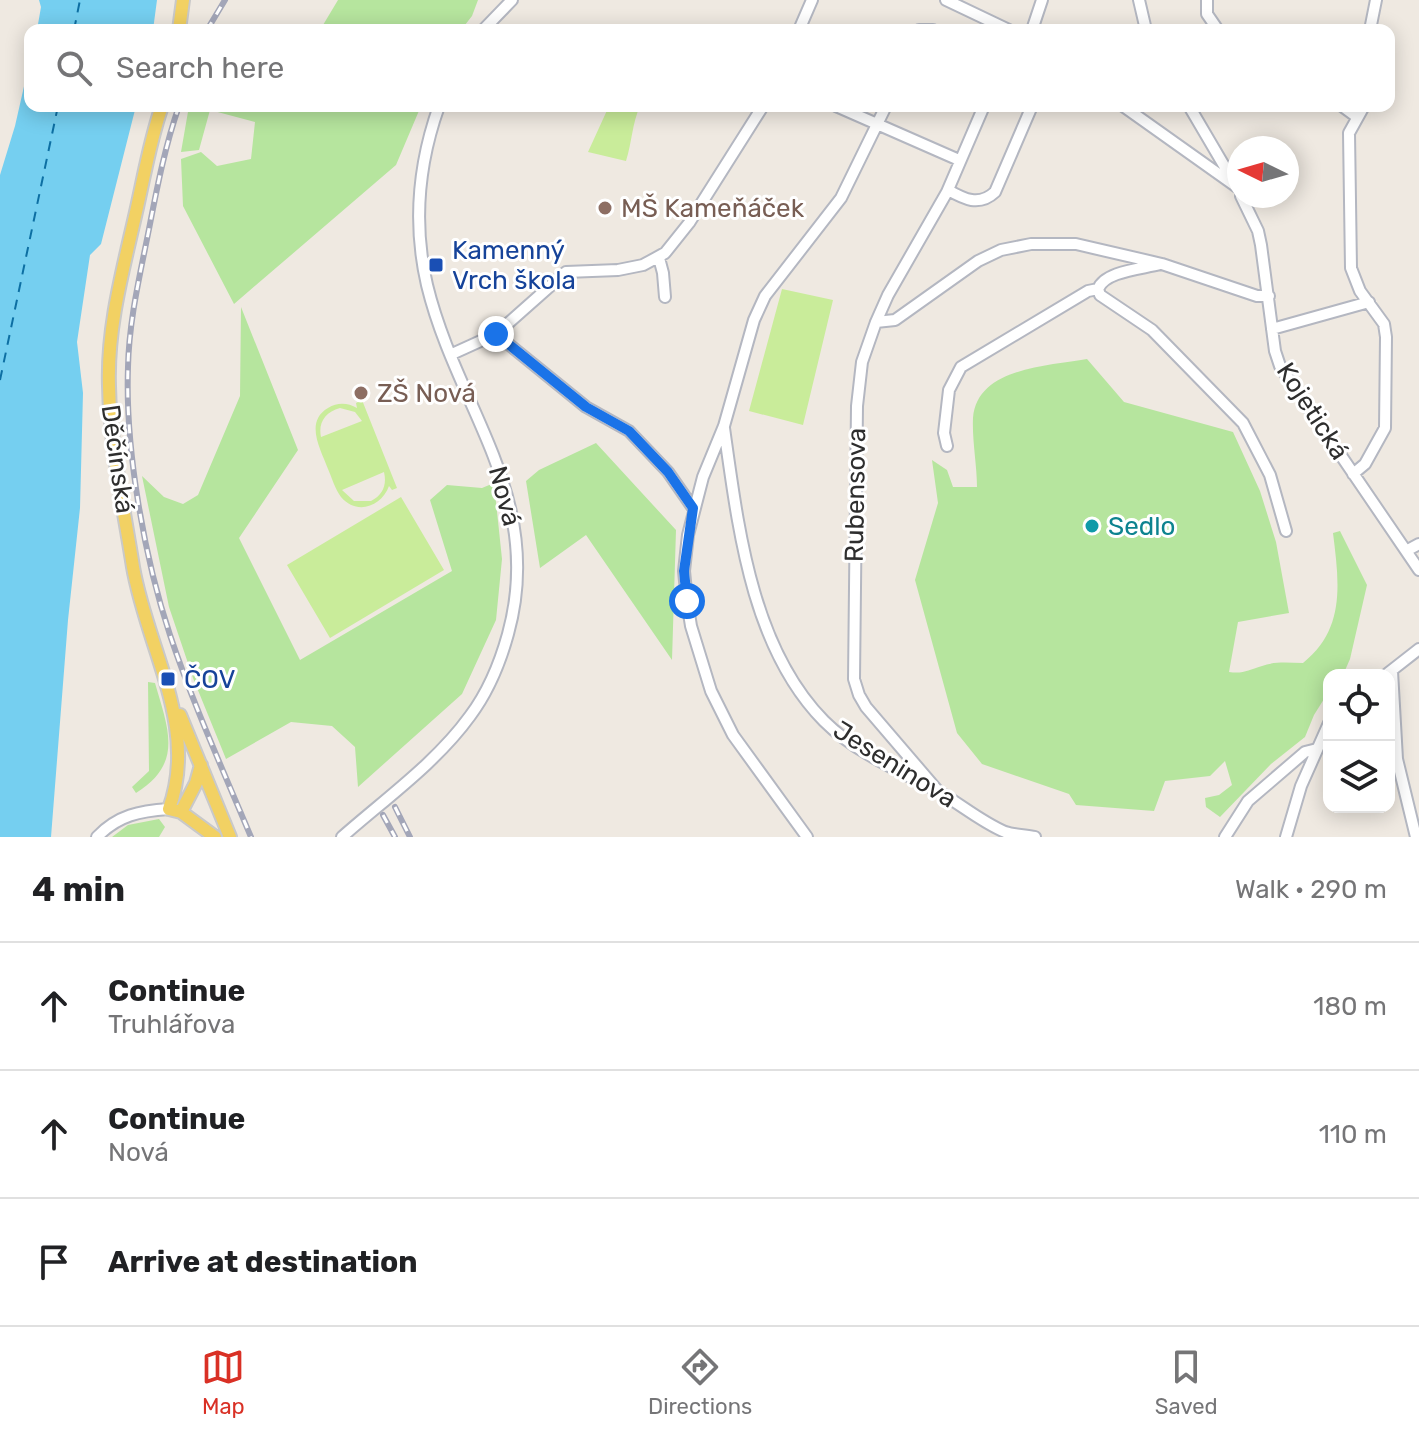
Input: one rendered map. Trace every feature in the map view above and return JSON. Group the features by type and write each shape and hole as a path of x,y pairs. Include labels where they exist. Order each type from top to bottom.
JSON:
{"main road":[{"path":"180,24 183,0"},
{"name":"Děčínská","path":"161,112 114,313 109,389 140,602 169,690 177,725 180,759 175,810"},
{"path":"169,690 230,837"},
{"path":"201,765 196,783 175,810 215,837"}],"street":[{"path":"489,24 512,0"},
{"path":"802,24 812,0"},
{"path":"946,0 996,24"},
{"path":"1034,24 1042,0"},
{"path":"1139,0 1145,24"},
{"path":"1207,0 1207,14 1214,24"},
{"path":"1371,24 1376,0"},
{"name":"Nová","path":"342,837 439,752 470,717 495,673 512,619 517,586 518,552 505,481 427,285 419,227 424,157 437,112"},
{"path":"452,354 496,334 566,272 618,270 659,258 689,223 759,112"},
{"path":"849,112 959,160"},
{"path":"807,837 733,735 711,691 691,626 684,571 693,508 724,426 754,320 765,296 841,198 883,112"},
{"name":"Rubensova","path":"938,791 866,707 852,671 857,406 862,362 876,322 948,190 981,112"},
{"path":"948,190 974,201 987,200 995,192 1029,112"},
{"path":"1131,112 1227,182"},
{"name":"Kojetická","path":"1193,112 1227,171"},
{"path":"1350,112 1357,117"},
{"path":"1353,474 1365,464 1385,428 1384,324 1353,279 1351,268 1349,133 1360,112"},
{"name":"Kojetická","path":"1247,208 1258,231 1280,366 1419,570"},
{"path":"876,322 895,320 978,261 1001,250 1031,244 1076,244 1162,264 1257,296 1269,296"},
{"path":"659,258 665,297"},
{"path":"1162,264 1107,277 1099,283 1100,295 1152,330 1243,423 1270,475 1286,531"},
{"path":"947,446 944,433 949,390 961,367 1088,291 1098,289"},
{"path":"1272,329 1369,302"},
{"path":"496,334 600,416 629,431 650,451 693,508"},
{"name":"Jeseninova","path":"724,426 737,524 751,581 777,652 798,688 824,721 875,759 938,791 1006,832 1035,837"},
{"path":"1406,551 1419,544"},
{"path":"1394,669 1419,649"},
{"path":"1286,837 1301,786 1323,736"},
{"path":"1395,738 1397,759 1416,837"},
{"path":"1225,837 1248,801 1305,752 1317,749"},
{"path":"97,837 111,823 133,813 175,810"}],"green space":[{"path":"338,0 478,0 466,24 324,24"},
{"path":"188,112 209,112 199,150 181,152"},
{"path":"218,112 418,112 396,165 234,304 183,206 181,159 201,152 217,166 251,159 255,122"},
{"path":"606,112 638,112 626,161 588,152"},
{"path":"782,289 833,300 803,425 749,411"},
{"path":"241,307 298,450 239,538 300,660 452,571 430,500 447,485 482,488 494,483 502,559 496,620 462,694 358,787 355,747 332,726 291,722 226,759 193,678 169,607 142,476 164,497 183,504 198,495 240,396"},
{"path":"1087,359 1124,402 1233,432 1260,491 1276,542 1289,613 1238,622 1229,672 1242,672 1272,663 1303,663 1317,650 1327,635 1336,604 1337,569 1333,533 1340,531 1367,585 1350,659 1346,669 1323,669 1323,701 1305,737 1271,764 1220,817 1206,807 1205,798 1219,795 1232,785 1225,761 1210,776 1165,781 1154,811 1076,805 1069,794 982,764 957,733 915,580 938,503 932,460 947,470 953,487 977,487 973,418 977,401 987,388 1001,379 1035,367"},
{"path":"362,400 397,488 392,490 389,486 381,499 361,507 347,503 339,494 316,437 317,421 328,408 343,404 357,408 356,403","holes":["340,408 355,412 362,421 321,437 324,419","384,472 383,489 371,501 354,501 342,490"]},
{"path":"596,443 676,530 672,660 586,535 540,568 526,481 539,470"},
{"path":"401,497 444,570 330,638 287,565"},
{"path":"148,682 155,683 164,715 167,757 151,782 136,793 132,787 149,771"},
{"path":"159,819 165,827 159,837 112,837 128,825"}],"water":[{"path":"39,0 157,0 154,24 38,24"},
{"path":"24,86 24,112 134,112 101,244 90,255 77,342 83,393 80,508 51,837 0,837 0,175"}],"ferry route":[{"path":"75,24 80,0"},
{"path":"0,380 57,112"}],"railway":[{"path":"211,24 225,0"},
{"path":"177,112 158,183 133,315 128,367 133,467 144,537 170,635 251,837"},
{"path":"395,807 410,837"},
{"path":"383,815 395,837"}],"place":[{"name":"MŠ Kameňáček","path":"605,208"},
{"name":"Kamenný Vrch škola","path":"436,265"},
{"name":"ZŠ Nová","path":"361,393"},
{"name":"Sedlo","path":"1092,526"},
{"name":"ČOV","path":"168,679"}],"route":[{"path":"496,334 586,407 629,431 668,472 693,508 684,571 687,601"}]}
